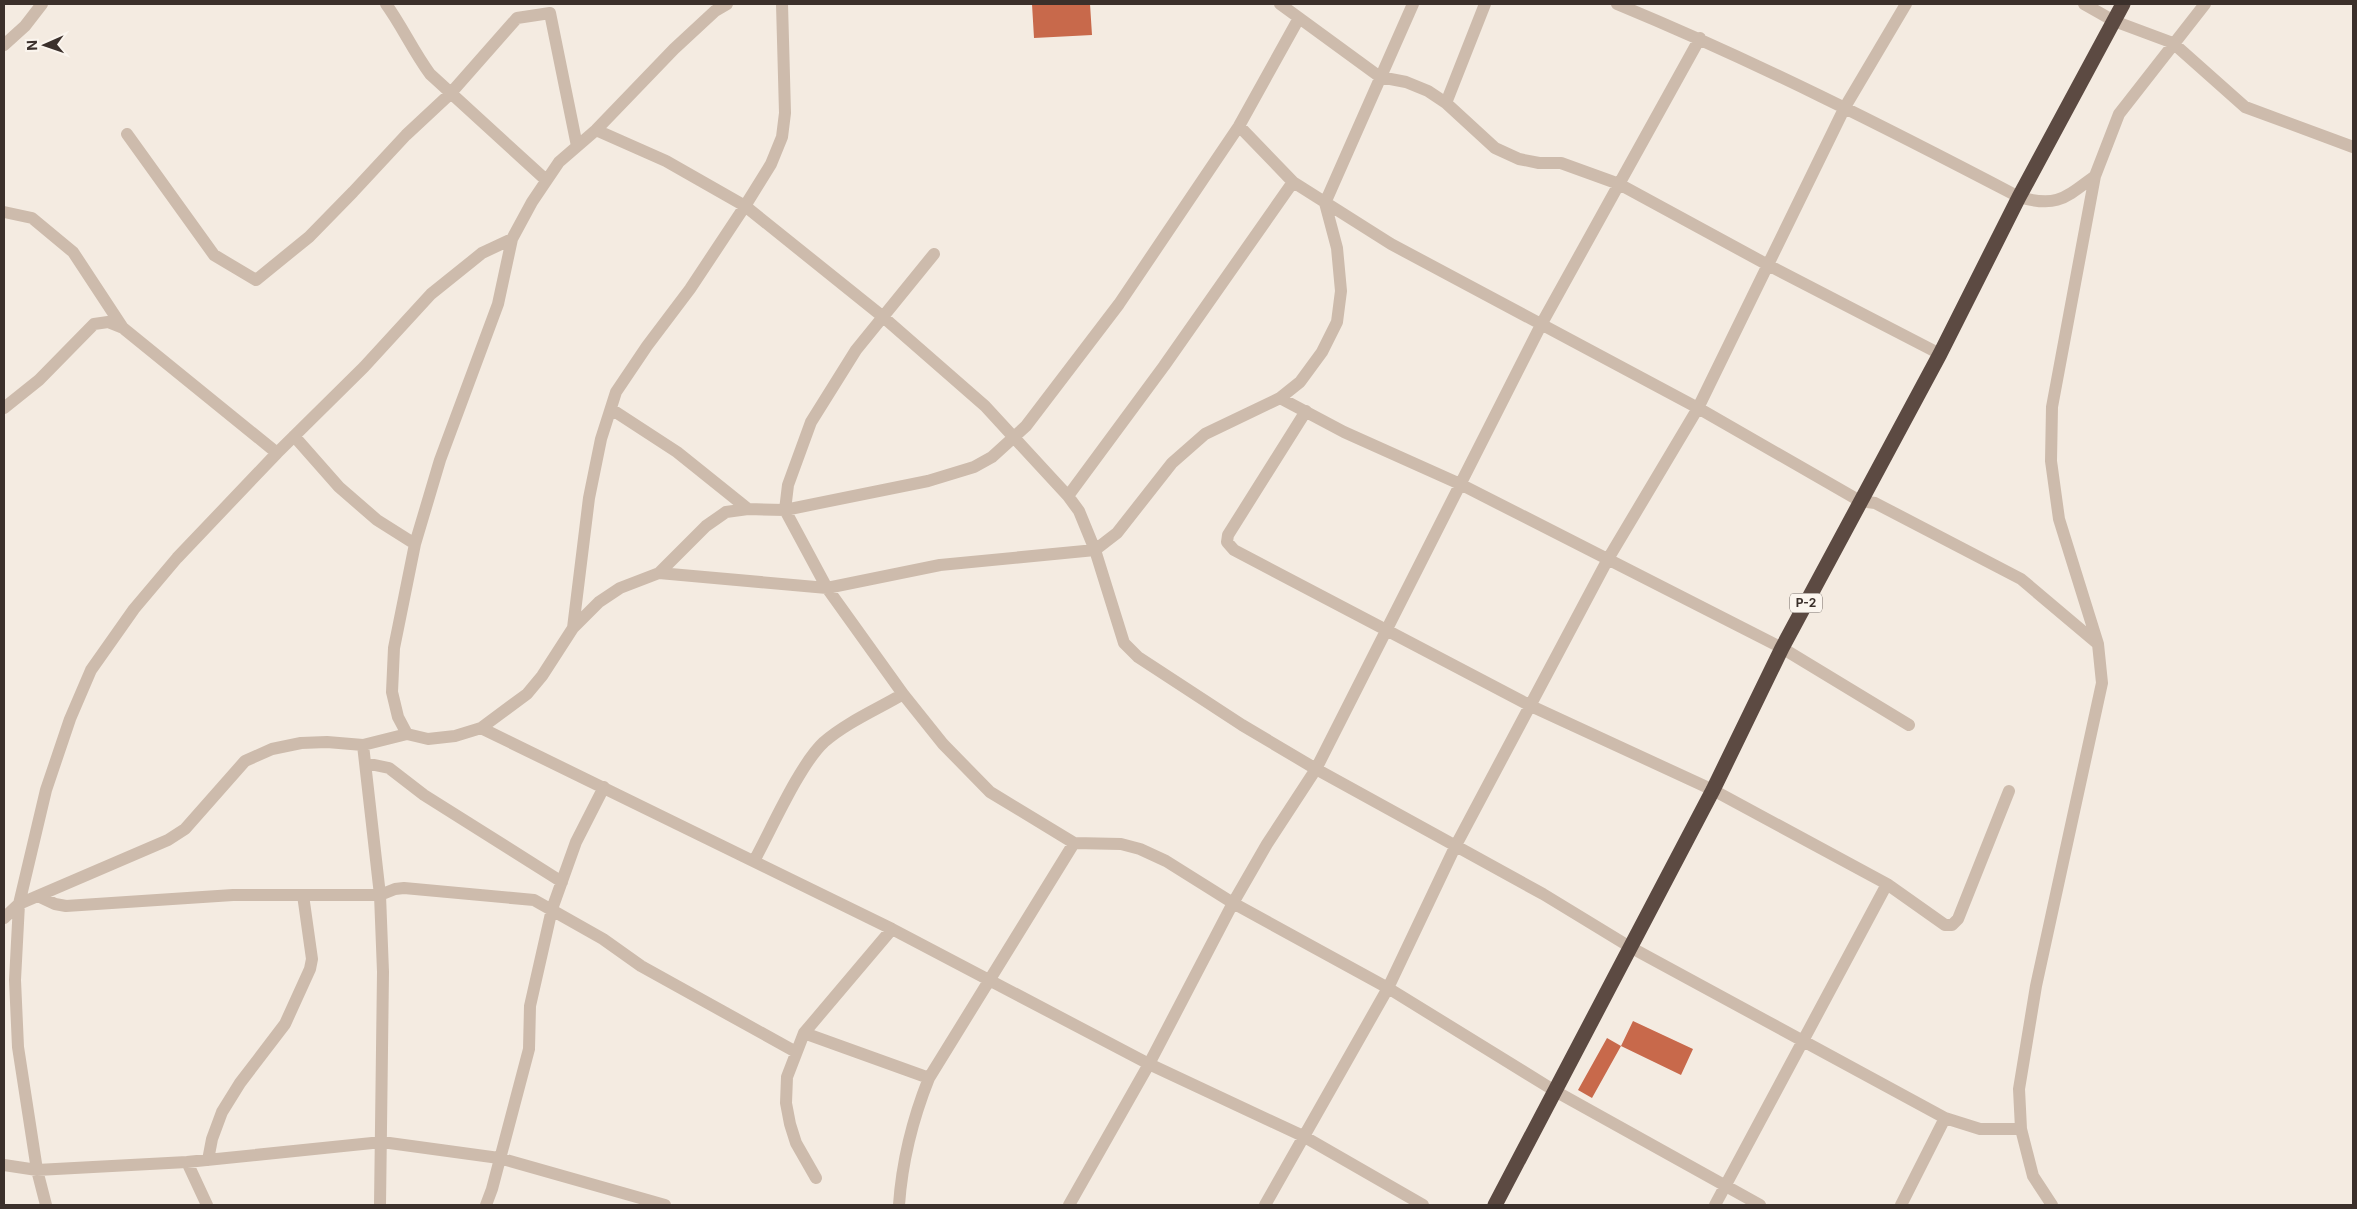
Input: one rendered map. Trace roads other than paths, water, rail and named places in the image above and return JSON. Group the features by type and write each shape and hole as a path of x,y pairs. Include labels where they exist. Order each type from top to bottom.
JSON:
{"highway":[{"name":"P-2","path":"1495,1205 1713,790 1782,648 1940,354 2019,197 2123,4"}],"street":[{"path":"4,45 25,26 42,4"},
{"path":"386,4 399,20 415,53 430,74 450,94 499,135 546,180"},
{"path":"407,734 398,717 392,692 393,657 414,544 440,460 498,304 512,239 546,180 559,162 596,130 674,48 715,11 728,4"},
{"path":"574,628 589,498 601,439 616,392 647,346 690,289 745,206 771,164 782,137 785,113 782,4"},
{"path":"1280,4 1380,77 1406,82 1428,91 1446,103 1495,148 1519,159 1539,163 1561,163 1619,184 1768,265 1940,354"},
{"path":"659,573 828,588 940,565 1095,550 1117,533 1172,463 1205,434 1280,398 1300,382 1322,352 1337,322 1341,292 1337,248 1325,204 1412,4"},
{"path":"1446,103 1485,4"},
{"path":"1617,4 1700,38 1845,107 2019,197 2040,203 2055,202 2095,176"},
{"path":"1265,1205 1388,988 1455,847 1608,559 1698,408 1845,107 1906,4"},
{"path":"2084,4 2114,21 2173,44 2246,107 2353,147"},
{"path":"2052,1205 2033,1176 2021,1129 2019,1088 2036,986 2102,683 2098,644 2059,519 2051,461 2052,407 2095,176 2119,114 2205,4"},
{"path":"127,134 214,255 256,280 309,237 406,135 450,94 517,18 550,13 577,146"},
{"path":"4,918 19,904 168,840 185,829 245,761 272,749 301,743 327,742 364,745 407,734 428,738 455,736 481,728 527,694 542,676 574,628 599,602 620,588 659,573 706,526 726,512 748,509 785,510 928,481 974,467 992,457 1026,426 1119,304 1238,126 1299,18"},
{"path":"1069,1205 1149,1064 1233,903 1267,844 1316,769 1542,323 1700,38"},
{"path":"1238,126 1293,182 1391,244 1698,408 1860,501 1875,503 2021,579 2098,644"},
{"path":"596,130 666,161 745,206 882,316 985,406 1068,496 1079,511 1095,550 1124,643 1138,658 1242,725 1316,769 1543,894 1630,947 1945,1118 1980,1129 2021,1129"},
{"path":"1068,496 1164,366 1293,182"},
{"path":"4,212 32,218 72,252 123,328 277,453"},
{"path":"46,1205 37,1170 18,1047 15,980 19,904 46,790 70,719 92,670 134,609 177,558 277,453 364,368 431,294 482,253 512,239"},
{"path":"934,254 856,350 811,422 788,484 785,510 828,588 904,694 943,744 990,792 1074,843 1121,844 1140,848 1166,861 1233,903 1388,988 1555,1091 1760,1205"},
{"path":"4,408 39,380 94,324 108,322 123,328"},
{"path":"1280,398 1344,432 1460,484 1782,648 1909,725"},
{"path":"611,409 677,452 748,509"},
{"path":"1306,411 1228,535 1227,542 1234,550 1531,706 1713,790 1887,884 1945,924 1952,925 1958,919 2009,791"},
{"path":"294,436 339,487 377,520 414,544"},
{"path":"754,861 811,758 824,742 841,730 904,694"},
{"path":"481,728 604,786 892,929 1149,1064 1303,1136 1423,1205"},
{"path":"364,745 380,895 383,972 380,1205"},
{"path":"365,763 389,768 432,800 562,882"},
{"path":"486,1205 492,1189 529,1049 530,1006 552,909 576,842 604,786"},
{"path":"899,1205 908,1147 918,1106 929,1078 1074,843"},
{"path":"1715,1205 1887,884"},
{"path":"38,896 55,904 66,906 233,896 380,895 395,889 404,888 534,900 603,939 642,966 796,1052"},
{"path":"208,1160 212,1139 222,1112 240,1083 286,1024 310,969 312,958 303,895"},
{"path":"816,1178 796,1143 786,1103 787,1076 804,1034 892,929"},
{"path":"804,1034 929,1078"},
{"path":"1901,1205 1945,1118"},
{"path":"4,1165 37,1170 187,1162 382,1142 499,1158 665,1205"},
{"path":"187,1162 208,1205"}]}
